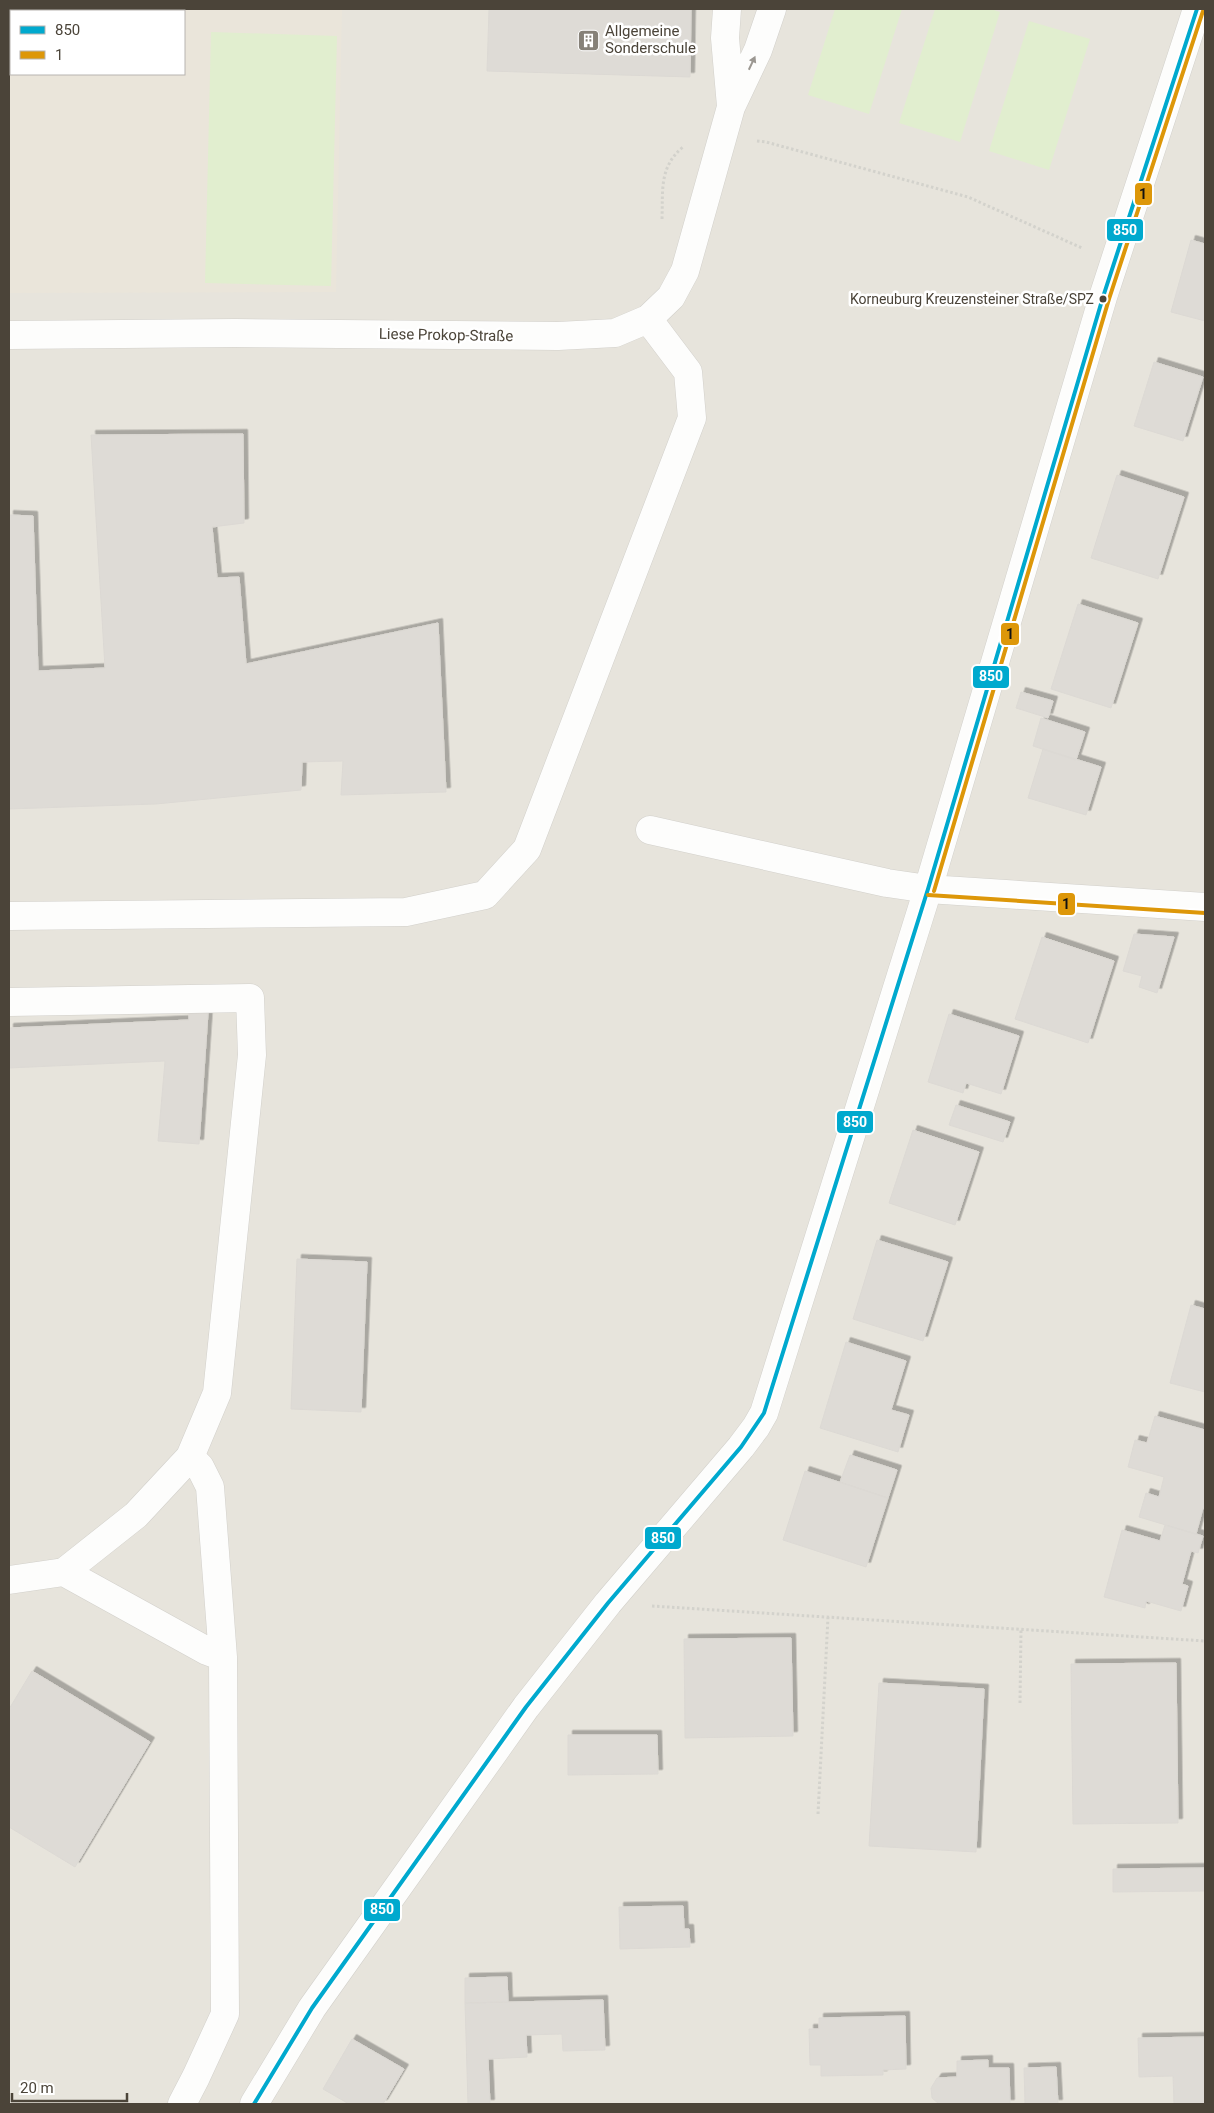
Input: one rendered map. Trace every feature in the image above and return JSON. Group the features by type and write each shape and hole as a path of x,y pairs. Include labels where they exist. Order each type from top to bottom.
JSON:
{"street":[{"name":"Liese Prokop-Straße","path":"727,9 726,38 731,107"},
{"name":"Liese Prokop-Straße","path":"9,335 244,333 558,336 615,333 648,319 671,297 685,271 731,107 758,50 772,9"},
{"path":"254,2104 312,2008 526,1707 608,1603 741,1447 764,1413 928,889 1114,263 1197,9"},
{"path":"9,916 406,912 485,895 528,849 692,418 688,372 648,319"},
{"path":"650,830 887,883 928,889 1205,907"},
{"path":"9,1002 250,998 252,1055 217,1393 190,1457 136,1515 64,1572 9,1580"},
{"path":"182,2104 225,2014 224,1657 210,1487 200,1467 190,1457"},
{"path":"64,1572 207,1651 224,1657"}],"path":[{"path":"662,221 664,172 676,153 697,135 766,142 968,197 1114,263"},
{"path":"608,1603 1205,1641"},
{"path":"818,1814 828,1617"},
{"path":"1020,1703 1021,1630"}],"shaded area":[{"path":"9,9 1205,9 1205,2104 9,2104"},
{"path":"9,9 342,9 336,292 9,293"}],"green space":[{"path":"835,9 902,9 869,114 808,95"},
{"path":"935,9 991,9 1000,12 960,142 899,123"},
{"path":"1029,21 1090,39 1049,170 989,151"},
{"path":"211,32 337,36 331,286 205,283"}],"building":[{"name":"Allgemeine Sonderschule","path":"489,9 691,9 690,77 487,71"},
{"path":"1191,240 1205,244 1205,321 1171,312"},
{"path":"1154,362 1203,377 1183,441 1134,426"},
{"path":"243,434 244,523 212,527 217,578 239,577 246,664 438,623 446,792 341,795 343,761 302,762 301,790 156,804 9,809 9,515 33,516 38,671 105,668 91,435"},
{"path":"1117,475 1184,497 1158,579 1091,558"},
{"path":"1078,604 1138,623 1111,708 1051,689"},
{"path":"1021,692 1053,701 1048,718 1016,708"},
{"path":"1041,718 1085,732 1076,760 1033,746"},
{"path":"1043,749 1101,767 1086,815 1028,798"},
{"path":"1134,934 1174,937 1157,993 1139,987 1142,976 1123,971"},
{"path":"1042,937 1114,961 1088,1043 1015,1019"},
{"path":"189,1013 208,1013 199,1144 158,1141 165,1061 9,1068 9,1028 189,1020"},
{"path":"949,1014 1019,1036 1001,1094 966,1083 963,1093 928,1082"},
{"path":"956,1105 1010,1122 1003,1142 949,1125"},
{"path":"913,1130 979,1152 955,1225 889,1203"},
{"path":"877,1240 948,1262 923,1341 853,1319"},
{"path":"297,1259 367,1262 361,1412 291,1409"},
{"path":"1191,1305 1205,1309 1205,1392 1170,1383"},
{"path":"846,1342 906,1361 891,1410 909,1415 898,1452 820,1428"},
{"path":"1155,1416 1205,1430 1205,1509 1203,1508 1196,1534 1139,1517 1146,1493 1159,1497 1164,1477 1128,1467 1135,1440 1147,1443"},
{"path":"850,1455 897,1470 888,1498 840,1482"},
{"path":"805,1471 888,1498 866,1567 783,1540"},
{"path":"1165,1525 1203,1536 1198,1553 1191,1551 1182,1584 1188,1586 1181,1611 1146,1601 1145,1608 1104,1597 1122,1530 1160,1541"},
{"path":"791,1638 793,1736 685,1738 684,1639"},
{"path":"1176,1663 1178,1823 1073,1824 1071,1664"},
{"path":"32,1671 150,1742 75,1867 9,1827 9,1709"},
{"path":"879,1683 984,1689 976,1852 869,1846"},
{"path":"568,1735 657,1735 658,1774 568,1775"},
{"path":"1205,1868 1205,1891 1113,1892 1113,1869"},
{"path":"683,1906 684,1929 689,1929 690,1947 620,1949 619,1907"},
{"path":"507,1977 508,2002 465,2003 465,1978"},
{"path":"603,2000 605,2050 563,2051 562,2034 526,2035 527,2057 488,2059 490,2104 468,2104 465,2003"},
{"path":"905,2016 906,2069 883,2070 883,2075 821,2076 821,2065 810,2065 809,2029 819,2029 819,2018"},
{"path":"1205,2037 1205,2104 1174,2104 1173,2076 1139,2077 1138,2038"},
{"path":"352,2039 404,2069 383,2104 349,2104 323,2089"},
{"path":"988,2060 988,2068 1009,2068 1010,2104 939,2104 932,2098 931,2088 937,2078 957,2077 957,2061"},
{"path":"1056,2067 1058,2104 1025,2104 1024,2068"}],"transit line":[{"name":"850","path":"254,2104 312,2008 526,1707 608,1603 741,1447 764,1413 928,889 1103,297 1197,9"},
{"name":"1","path":"934,891 1109,299 1203,11"},
{"name":"1","path":"928,895 1205,913"}],"place":[{"name":"Allgemeine Sonderschule","path":"589,40"},
{"name":"Korneuburg Kreuzensteiner Straße/SPZ","path":"1103,299"}]}
